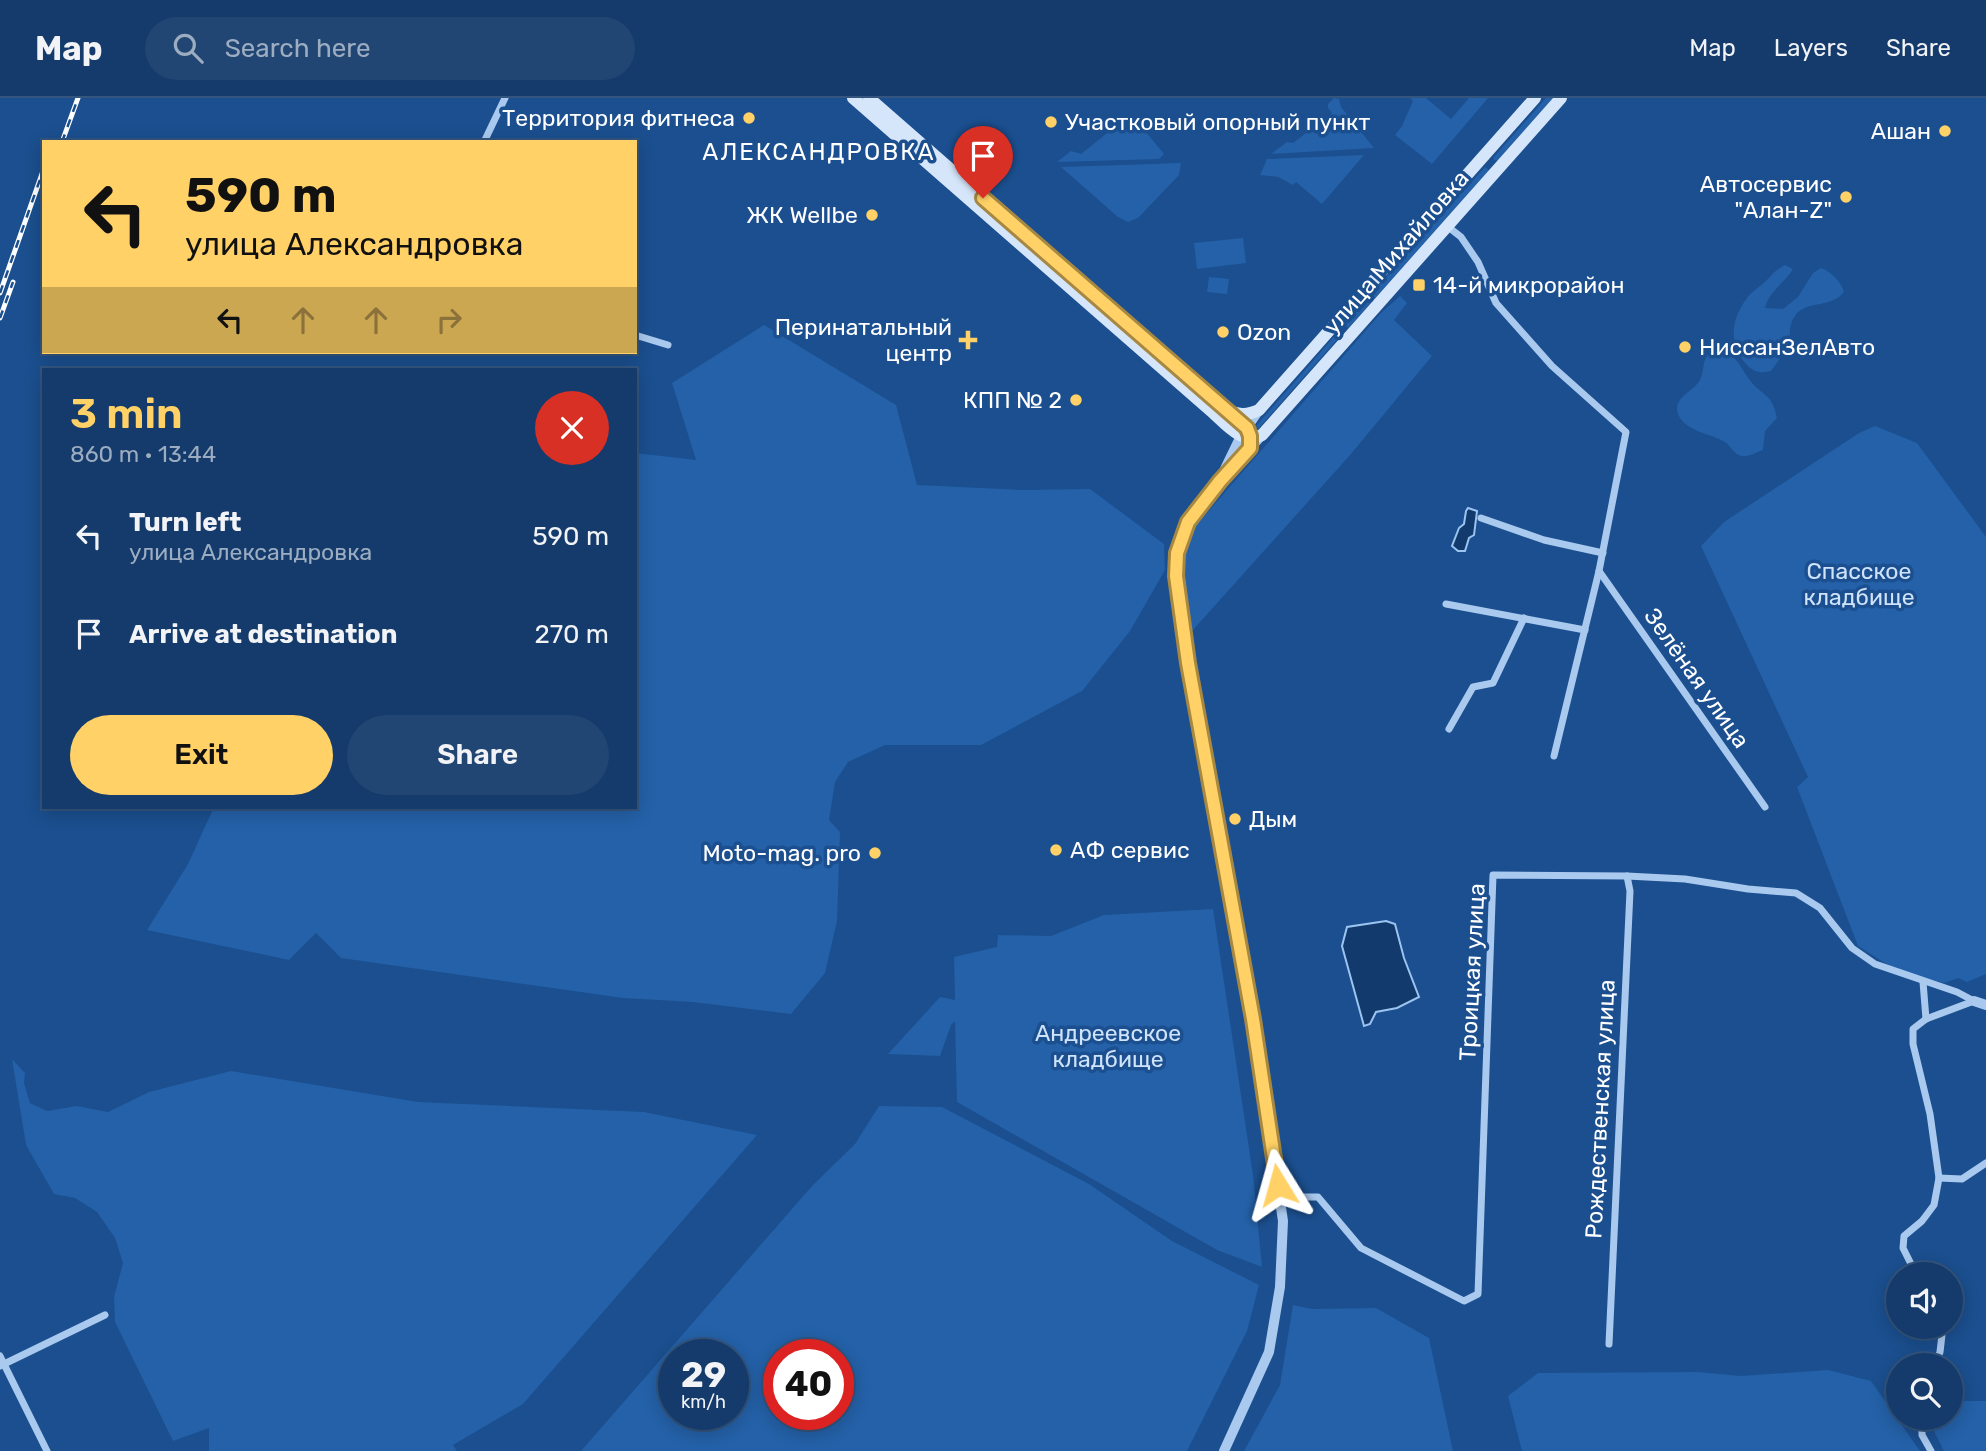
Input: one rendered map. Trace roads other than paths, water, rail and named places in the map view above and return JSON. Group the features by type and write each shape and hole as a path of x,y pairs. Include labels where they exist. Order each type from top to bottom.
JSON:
{"main road":[{"path":"853,98 1250,437"},
{"path":"869,98 1224,415 1249,415 1259,410"},
{"name":"улица Михайловка","path":"1259,410 1535,98"},
{"name":"улица Михайловка","path":"1250,437 1447,226 1561,98"}],"street":[{"path":"485,140 505,98"},
{"path":"1485,156 1490,165 1499,168"},
{"path":"1447,226 1461,237 1478,262 1496,303 1552,366 1626,432 1599,571 1553,756"},
{"path":"637,336 668,345"},
{"name":"улица Михайловка","path":"1250,437 1259,410"},
{"path":"1224,415 1230,433 1231,457"},
{"path":"1220,481 1231,457 1250,437"},
{"path":"1224,1451 1269,1352 1284,1244 1264,1084 1188,663 1176,576 1177,553 1188,522 1250,437"},
{"path":"1481,518 1544,540 1603,553"},
{"name":"Зелёная улица","path":"1599,571 1765,807"},
{"path":"1446,604 1585,630"},
{"path":"1449,729 1473,687 1493,683 1524,618"},
{"name":"Троицкая улица","path":"1280,1201 1318,1197 1361,1248 1464,1301 1478,1294 1493,875 1685,879 1796,893 1820,908 1852,948 1875,964 1957,992 1974,1001"},
{"name":"Рождественская улица","path":"1609,1344 1630,891 1627,876"},
{"path":"1923,982 1926,1019"},
{"path":"1910,1262 1903,1248 1904,1236 1922,1221 1934,1205 1939,1178 1930,1114 1913,1044 1913,1029 1926,1019 1974,1001 1986,1005"},
{"path":"1939,1178 1962,1179 1986,1163"},
{"path":"2,1365 105,1315"},
{"path":"0,1356 2,1365 47,1451"},
{"path":"1922,1430 1931,1451"}],"railway":[{"path":"63,140 78,98"},
{"path":"0,293 42,174"},
{"path":"0,318 13,282"}],"place":[{"name":"Территория фитнеса","path":"749,118"},
{"name":"Участковый опорный пункт","path":"1051,122"},
{"name":"Ашан","path":"1945,131"},
{"name":"Автосервис \"Алан-Z\"","path":"1846,197"},
{"name":"ЖК Wellbe","path":"872,215"},
{"name":"14-й микрорайон","path":"1419,285"},
{"name":"Ozon","path":"1223,332"},
{"name":"Перинатальный центр","path":"968,340"},
{"name":"НиссанЗелАвто","path":"1685,347"},
{"name":"КПП № 2","path":"1076,400"},
{"name":"Дым","path":"1235,819"},
{"name":"АФ сервис","path":"1056,850"},
{"name":"Moto-mag. pro","path":"875,853"}],"district":[{"name":"АЛЕКСАНДРОВКА","path":"819,152"}],"park label":[{"name":"Спасское кладбище","path":"1859,584"},
{"name":"Андреевское кладбище","path":"1108,1046"}]}
